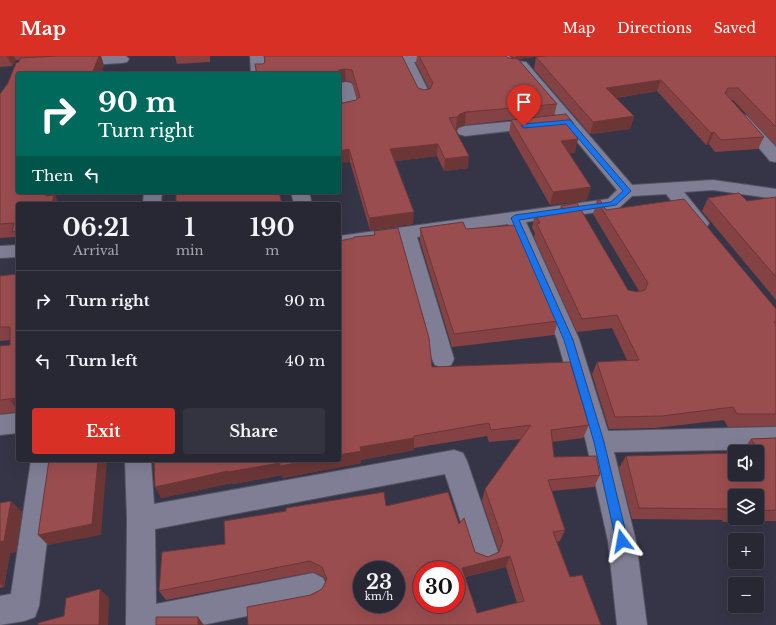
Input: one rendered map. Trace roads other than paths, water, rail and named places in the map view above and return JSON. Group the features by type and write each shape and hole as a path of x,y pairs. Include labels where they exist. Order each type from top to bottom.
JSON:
{"street":[{"path":"257,56 258,72"},
{"path":"424,96 406,59 434,56"},
{"path":"500,56 512,65 528,63 568,122 627,191"},
{"path":"60,63 122,58 124,72"},
{"path":"341,110 351,108 346,86"},
{"path":"733,110 776,157"},
{"path":"465,131 568,122"},
{"path":"341,242 515,218 584,216 613,204 627,191 713,185 776,194"},
{"path":"671,188 711,237"},
{"path":"515,218 568,340 599,442 622,541 632,625"},
{"path":"406,233 443,359"},
{"path":"0,252 16,250"},
{"path":"0,425 16,422"},
{"path":"599,442 776,438"},
{"path":"141,520 454,461 484,552"},
{"path":"0,611 24,606 44,462"},
{"path":"138,462 141,520 141,624 313,588"}]}
